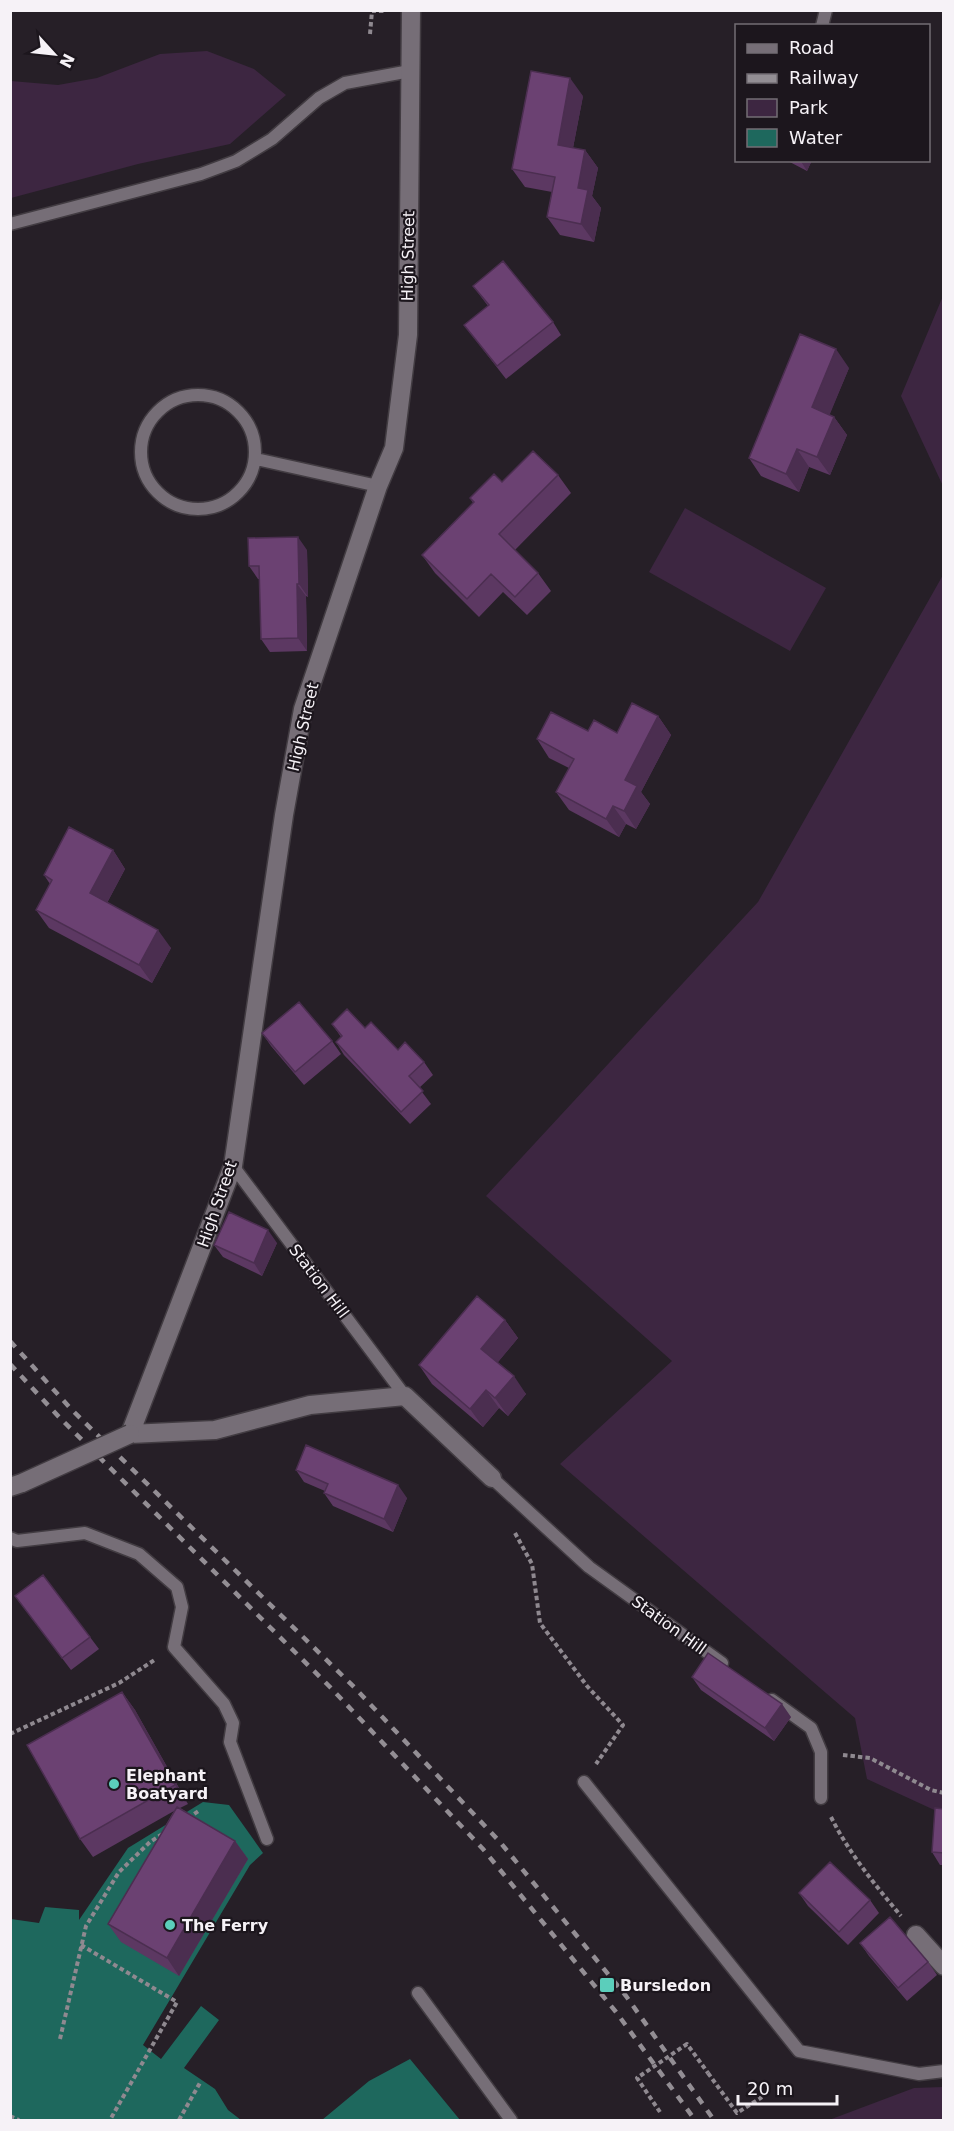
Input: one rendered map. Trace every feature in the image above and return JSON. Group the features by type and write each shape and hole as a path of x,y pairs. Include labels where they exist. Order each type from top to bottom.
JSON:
{"street":[{"name":"High Street","path":"130,1434 173,1328 233,1166 284,815 303,709 378,486 394,448 408,335 411,10"},
{"path":"16,1485 130,1434 215,1430 310,1405 405,1396"},
{"name":"Station Hill","path":"405,1396 492,1478"},
{"path":"916,1935 944,1966"}],"lane":[{"path":"10,224 201,174 236,160 272,139 319,98 345,83 410,70"},
{"path":"198,395 218,398 235,407 248,422 255,439 256,459 243,486 226,502 210,508 191,509 172,504 157,493 146,478 141,460 142,440 150,423 162,408 179,398 198,395"},
{"path":"256,459 378,486"},
{"name":"Station Hill","path":"233,1166 405,1396"},
{"name":"Station Hill","path":"492,1478 589,1567 734,1672"},
{"path":"10,1538 17,1541 85,1533 140,1554 177,1587 182,1607 174,1647 224,1704 233,1723 230,1742 267,1839"},
{"path":"763,1693 811,1728 821,1752 821,1798"},
{"path":"584,1782 799,2051 919,2074 944,2071"},
{"path":"418,1993 511,2121"}],"path":[{"path":"510,1525 532,1564 540,1623 587,1686 623,1725 584,1782"},
{"path":"10,1734 120,1683 174,1647"},
{"path":"821,1752 870,1758 931,1790 944,1793"},
{"path":"821,1798 839,1834 870,1878 916,1935"},
{"path":"180,1823 200,1810"},
{"path":"60,2039 86,1926 119,1872 150,1842 170,1829"},
{"path":"81,1945 177,2002 110,2121"},
{"path":"660,2112 637,2078 687,2044 738,2113 762,2097"},
{"path":"179,2121 201,2081"},
{"path":"10,2116 19,2121"}],"green space":[{"path":"207,51 254,69 286,95 230,144 138,164 11,198 11,81 58,85 97,78 160,54"},
{"path":"943,296 943,486 901,396"},
{"path":"685,508 826,588 790,651 649,572"},
{"path":"943,575 943,1814 867,1779 855,1718 560,1464 672,1361 486,1196 758,902"},
{"path":"943,2087 943,2120 829,2120 914,2088"}],"water":[{"path":"203,1802 229,1805 263,1853 250,1865 143,2045 161,2059 201,2006 219,2020 184,2068 215,2089 228,2110 241,2120 11,2120 11,1919 39,1923 45,1907 79,1910 79,1920 128,1848"},
{"path":"410,2059 460,2120 322,2120 369,2081"}],"building":[{"path":"531,71 570,78 558,145 585,150 578,188 588,190 581,224 547,217 555,177 512,169"},
{"path":"503,261 553,322 497,366 464,325 489,305 473,286"},
{"path":"800,334 836,349 812,407 834,417 817,457 797,449 786,474 749,458"},
{"path":"533,451 558,475 499,534 538,573 515,597 491,574 467,599 422,555 474,502 470,498 494,474 502,482"},
{"path":"298,537 298,638 261,639 259,566 249,566 248,538"},
{"path":"632,703 658,716 625,780 637,786 624,811 613,806 606,819 556,792 574,759 537,739 551,712 588,731 594,720 617,733"},
{"path":"69,827 113,850 90,893 158,930 139,965 36,910 52,880 44,875"},
{"path":"299,1002 332,1041 295,1072 262,1033"},
{"path":"347,1009 365,1028 371,1022 398,1050 405,1042 424,1062 409,1076 423,1091 401,1112 336,1042 342,1036 332,1024"},
{"path":"229,1212 268,1230 254,1263 214,1245"},
{"path":"477,1296 505,1320 481,1349 514,1376 495,1398 486,1390 470,1409 419,1365"},
{"path":"306,1445 398,1485 384,1519 324,1493 328,1484 296,1470"},
{"path":"43,1575 90,1637 62,1658 15,1596"},
{"path":"708,1653 782,1704 765,1728 692,1677"},
{"name":"Elephant Boatyard","path":"122,1692 175,1785 80,1839 27,1745"},
{"path":"177,1807 235,1841 167,1958 108,1924"},
{"path":"935,1808 944,1809 944,1853 932,1852"},
{"path":"830,1862 870,1900 839,1932 799,1893"},
{"path":"890,1917 928,1962 898,1988 860,1943"}],"railway":[{"path":"10,1341 71,1409 354,1687 500,1842 626,1996 714,2120"},
{"path":"10,1364 59,1417 330,1687 483,1849 616,2012 695,2120"}],"place":[{"name":"Elephant Boatyard","path":"114,1784"},
{"name":"The Ferry","path":"170,1925"},
{"name":"Bursledon","path":"607,1985"}]}
